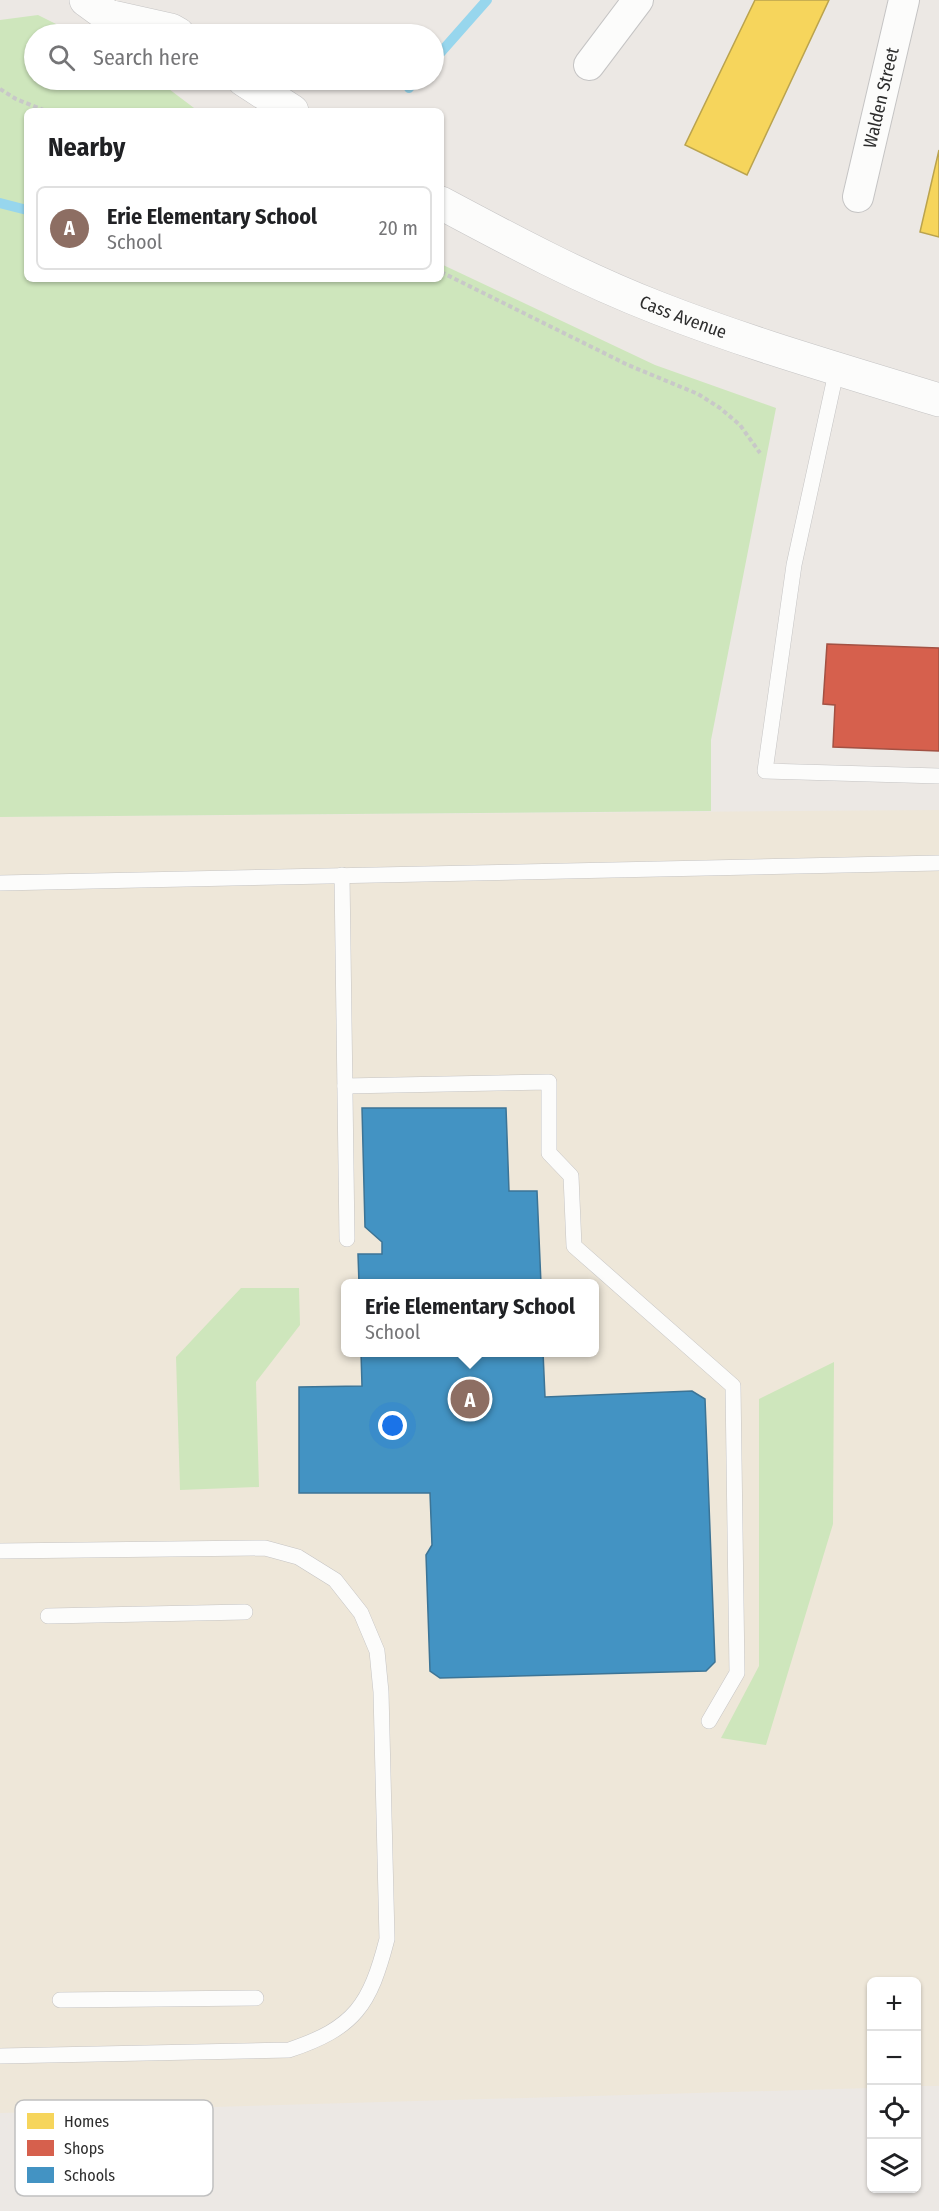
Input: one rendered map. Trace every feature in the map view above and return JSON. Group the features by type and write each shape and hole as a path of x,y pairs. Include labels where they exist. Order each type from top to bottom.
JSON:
{"main road":[{"path":"86,0 108,16 142,24"},
{"path":"155,0 170,24"},
{"path":"259,90 287,108"},
{"name":"Cass Avenue","path":"444,205 580,274 658,308 939,400"}],"street":[{"path":"589,65 638,0"},
{"name":"Walden Street","path":"858,196 904,0"}],"lane":[{"path":"837,368 794,565 765,771 939,776"},
{"path":"0,884 939,863"},
{"path":"342,875 347,1239"},
{"path":"345,1086 549,1082 549,1153 571,1176 574,1246 733,1386 737,1673 709,1721"},
{"path":"0,1551 265,1548 298,1557 335,1580 361,1614 377,1650 381,1692 387,1939 377,1977 356,2014 323,2039 289,2050 0,2056"},
{"path":"48,1616 245,1612"},
{"path":"60,2000 256,1998"}],"path":[{"path":"0,89 16,99 38,108"},
{"path":"444,273 628,365 698,394 740,425 760,453"}],"shaded area":[{"path":"939,810 939,2086 921,2086 921,1977 867,1977 867,2088 213,2107 213,2100 15,2100 15,2113 0,2113 0,817"}],"green space":[{"path":"38,15 56,24 24,24 24,90 170,90 194,108 24,108 24,282 444,282 444,265 655,365 776,408 711,740 711,811 0,817 0,20"},
{"path":"241,1288 299,1288 300,1325 256,1382 259,1487 180,1490 176,1357"},
{"path":"834,1362 833,1524 766,1745 721,1738 759,1666 759,1399"}],"building: Homes":[{"path":"755,0 829,0 747,175 685,145"},
{"path":"939,150 939,237 920,232"}],"building: Shops":[{"path":"827,644 939,648 939,751 833,747 835,705 823,704"}],"building: Schools":[{"path":"362,1108 506,1108 509,1191 537,1191 541,1279 359,1279 358,1254 382,1254 382,1242 365,1227"},
{"path":"361,1357 543,1357 545,1397 692,1391 705,1399 715,1662 706,1671 440,1678 430,1671 426,1555 432,1545 430,1493 299,1493 299,1387 362,1386"}],"waterway":[{"path":"444,49 487,0"},
{"path":"0,203 24,209"}],"place":[{"name":"Erie Elementary School","path":"470,1399"}]}
